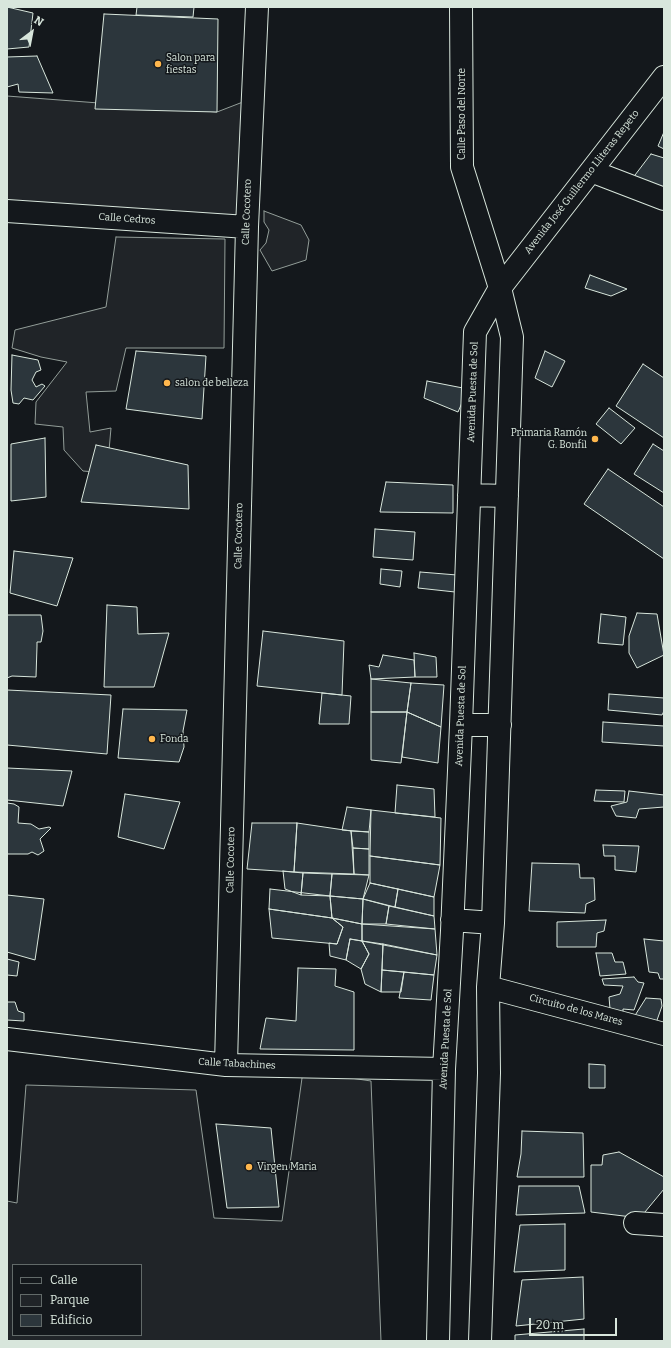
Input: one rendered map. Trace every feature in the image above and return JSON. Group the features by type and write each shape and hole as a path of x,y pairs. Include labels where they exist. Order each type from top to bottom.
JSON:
{"street":[{"name":"Calle Cocotero","path":"226,1065 247,227 257,7"},
{"name":"Calle Paso del Norte","path":"461,7 462,167 500,288"},
{"name":"Avenida José Guillermo Lliteras Repeto","path":"500,288 664,77"},
{"path":"591,171 664,199"},
{"name":"Calle Cedros","path":"7,211 247,227"},
{"name":"Avenida Puesta de Sol","path":"438,1341 444,1070 452,920 475,332 500,288"},
{"path":"480,1341 489,1073 488,987 493,923 512,337 500,288"},
{"path":"469,494 507,496"},
{"path":"460,725 500,725"},
{"path":"452,920 493,923"},
{"name":"Circuito de los Mares","path":"488,987 664,1034"},
{"name":"Calle Tabachines","path":"7,1039 226,1065 444,1070"},
{"path":"635,1222 664,1225"}],"green space":[{"path":"7,96 217,112 248,100 245,226 7,209"},
{"path":"264,211 301,225 309,240 306,260 272,271 260,250 266,243 269,230 264,222"},
{"path":"116,237 225,239 224,348 126,348 116,391 86,392 90,432 111,428 107,473 83,471 64,450 63,427 35,424 36,402 67,362 41,357 12,348 15,330 106,307"},
{"path":"303,1071 371,1081 381,1341 7,1341 7,1201 17,1203 26,1085 196,1090 214,1218 282,1221"}],"building":[{"path":"7,7 33,13 29,47 7,49"},
{"path":"137,7 194,7 193,17 136,15"},
{"name":"Salon para fiestas","path":"104,14 218,19 217,112 95,109"},
{"path":"37,56 53,93 19,92 18,84 7,87 7,57"},
{"path":"664,132 664,149 658,146"},
{"path":"651,154 664,158 664,191 632,179"},
{"path":"590,275 627,289 611,296 585,288"},
{"name":"salon de belleza","path":"136,351 206,356 202,419 126,409"},
{"path":"545,351 565,361 552,387 535,378"},
{"path":"12,355 38,360 41,370 36,372 32,380 36,387 42,384 45,386 33,400 24,398 19,404 13,403 11,390"},
{"path":"643,364 664,378 664,438 616,406"},
{"path":"427,381 468,389 458,412 424,398"},
{"path":"609,408 635,428 621,444 596,424"},
{"path":"45,438 46,497 11,501 11,444"},
{"path":"653,444 664,451 664,493 634,474"},
{"path":"96,445 188,465 189,509 81,502"},
{"path":"608,469 664,507 664,559 584,504"},
{"path":"386,482 453,485 453,513 380,512"},
{"path":"375,529 415,532 413,560 373,557"},
{"path":"14,551 73,558 57,606 10,593"},
{"path":"381,569 402,571 400,587 380,584"},
{"path":"420,572 457,575 455,592 418,588"},
{"path":"107,605 137,607 138,634 169,633 154,687 104,687"},
{"path":"637,613 657,614 664,655 637,668 629,653 629,636"},
{"path":"601,614 626,617 623,645 598,643"},
{"path":"7,615 41,615 43,631 41,642 37,642 36,677 12,676 7,678"},
{"path":"263,631 344,641 342,695 257,686"},
{"path":"414,653 436,657 437,677 415,677"},
{"path":"383,655 414,660 415,677 371,679 369,665 379,667"},
{"path":"371,679 411,683 407,712 371,712"},
{"path":"411,683 444,685 441,727 407,712"},
{"path":"7,690 111,695 107,754 7,745"},
{"path":"322,693 351,696 349,724 319,724"},
{"path":"609,694 664,698 664,711 662,715 608,710"},
{"name":"Fonda","path":"123,709 187,710 183,731 184,747 179,762 118,758"},
{"path":"371,712 407,712 401,763 371,760"},
{"path":"407,712 441,727 438,763 402,757"},
{"path":"603,722 664,726 664,746 602,742"},
{"path":"7,768 72,771 63,806 7,800"},
{"path":"397,785 434,789 435,817 395,813"},
{"path":"596,790 625,791 624,802 594,801"},
{"path":"629,791 664,795 664,807 639,809 636,818 616,816 611,806 627,802"},
{"path":"125,794 180,802 164,849 118,837"},
{"path":"7,803 14,804 19,807 18,823 31,824 39,829 51,828 40,839 44,851 38,855 32,852 28,854 7,854"},
{"path":"347,807 371,810 369,832 342,830"},
{"path":"371,810 441,818 440,865 370,856"},
{"path":"252,823 297,823 294,872 247,869"},
{"path":"297,823 351,831 354,874 294,872"},
{"path":"351,831 369,832 369,849 353,848"},
{"path":"603,845 639,846 636,872 615,870 615,856 604,856"},
{"path":"353,848 369,849 369,875 354,874"},
{"path":"370,856 440,865 434,897 370,883"},
{"path":"532,863 579,864 580,878 594,878 595,900 586,904 585,913 529,911"},
{"path":"283,871 303,873 301,895 285,889"},
{"path":"303,873 332,874 330,896 301,895"},
{"path":"332,874 369,875 363,899 330,896"},
{"path":"370,883 398,889 395,907 363,899"},
{"path":"270,889 330,896 332,918 269,909"},
{"path":"398,889 434,897 434,916 395,907"},
{"path":"7,895 44,899 35,960 7,952"},
{"path":"330,896 363,899 362,924 332,918"},
{"path":"363,899 389,906 386,924 362,924"},
{"path":"389,906 434,916 435,929 386,924"},
{"path":"269,909 332,918 343,927 337,944 272,938"},
{"path":"332,918 362,924 362,941 350,939 346,960 330,956 329,943 337,944 343,927"},
{"path":"606,920 604,931 597,933 596,947 557,947 557,922"},
{"path":"362,924 435,929 437,955 362,941"},
{"path":"350,939 362,941 369,954 361,969 346,960"},
{"path":"644,939 664,941 664,979 660,979 658,973 649,972"},
{"path":"362,941 383,944 381,992 365,984 361,969 369,954"},
{"path":"383,944 437,955 434,975 382,970"},
{"path":"596,953 612,953 615,962 623,962 626,974 600,976"},
{"path":"7,959 19,962 17,976 7,975"},
{"path":"298,968 336,969 335,986 354,992 354,1050 260,1049 266,1018 296,1021"},
{"path":"382,970 404,972 401,992 381,992"},
{"path":"404,972 434,975 431,1000 399,998"},
{"path":"634,977 638,982 644,983 634,1010 623,1009 623,1020 611,1021 609,997 620,994 623,986 604,985 602,979"},
{"path":"646,998 661,999 662,1006 656,1023 634,1017"},
{"path":"7,1002 15,1002 18,1011 24,1013 24,1021 7,1020"},
{"path":"589,1064 605,1065 605,1088 589,1088"},
{"name":"Virgen Maria","path":"216,1124 271,1128 279,1207 227,1208"},
{"path":"522,1131 583,1133 584,1177 517,1177 521,1154"},
{"path":"619,1152 664,1177 664,1189 640,1218 591,1212 591,1165 602,1165 603,1155"},
{"path":"519,1186 579,1186 585,1213 516,1215"},
{"path":"565,1224 565,1270 514,1272 520,1225"},
{"path":"583,1277 584,1319 516,1326 522,1280"},
{"path":"584,1329 584,1341 515,1341 515,1335"}],"place":[{"name":"Salon para fiestas","path":"158,64"},
{"name":"salon de belleza","path":"167,383"},
{"name":"Primaria Ramón G. Bonfil","path":"595,439"},
{"name":"Fonda","path":"152,739"},
{"name":"Virgen Maria","path":"249,1167"}]}
